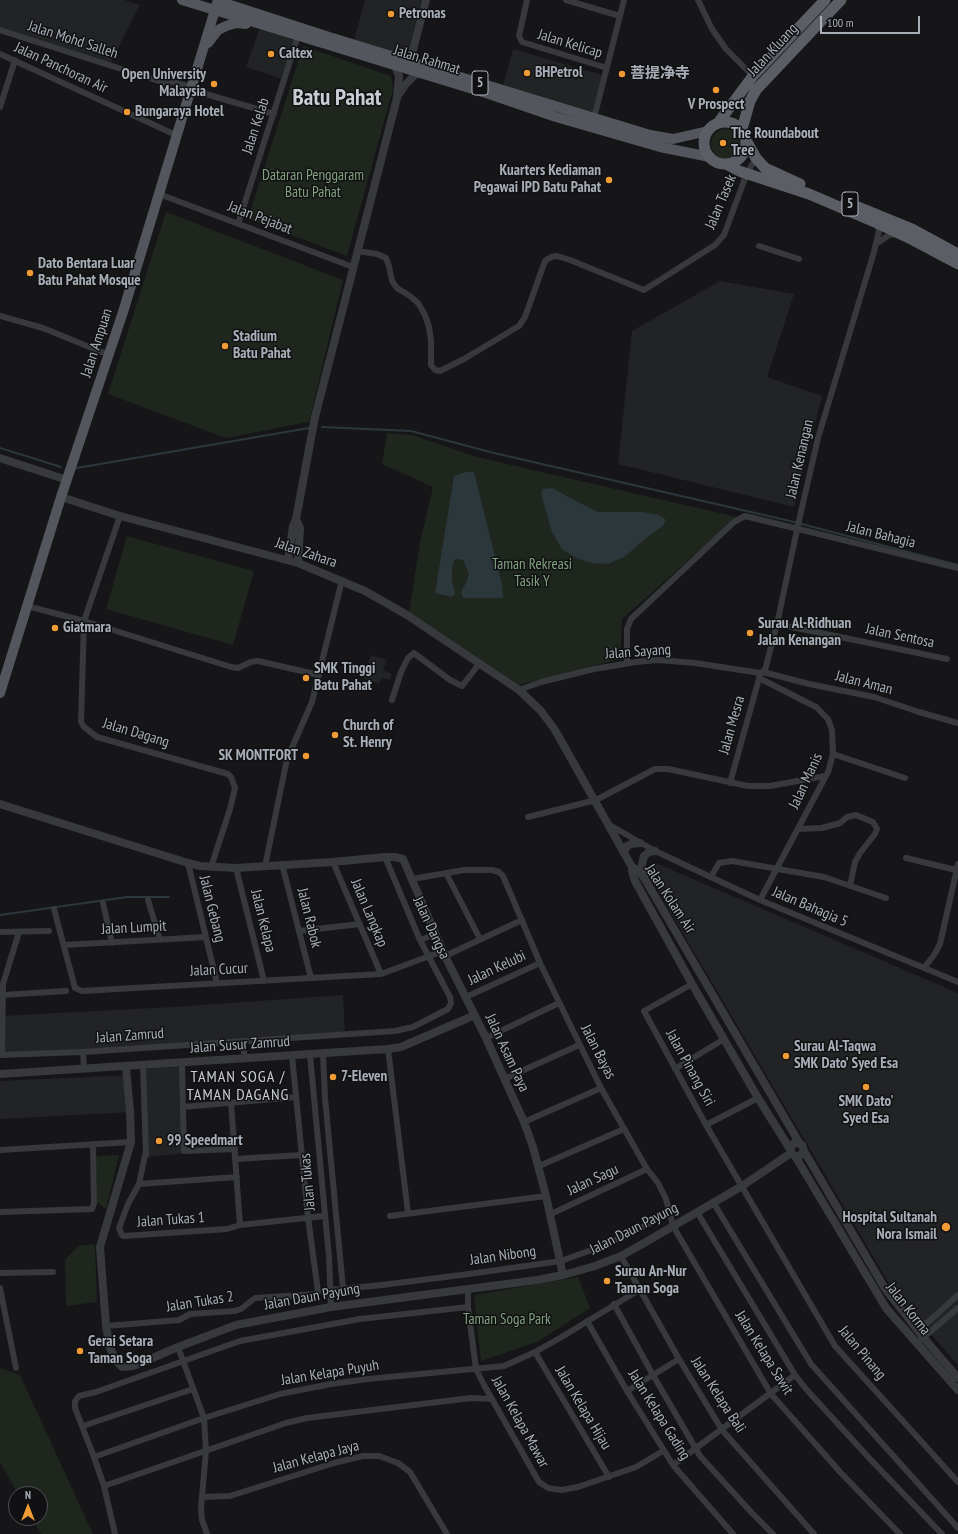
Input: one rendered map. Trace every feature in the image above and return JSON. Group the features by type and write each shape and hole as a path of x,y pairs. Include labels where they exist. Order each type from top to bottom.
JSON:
{"highway":[{"name":"Jalan Kluang","path":"718,123 753,76 825,0"},
{"name":"Jalan Kluang","path":"742,129 750,101 756,90 841,0"},
{"path":"718,123 731,122 742,129"},
{"name":"5","path":"708,131 718,123"},
{"name":"5","path":"742,129 756,158 765,168 884,223 901,234 958,264"},
{"path":"708,131 704,142 710,157"},
{"path":"726,164 733,162 743,155 747,142"},
{"name":"5","path":"710,157 715,161 726,164 739,171 809,194 884,223 912,228 958,254"}],"main road":[{"name":"Jalan Rahmat","path":"182,0 217,4 665,139 682,138 708,131"},
{"name":"Jalan Rahmat","path":"217,4 266,26 556,117 660,147 710,157"},
{"name":"Jalan Ampuan","path":"0,693 61,496 109,356 176,135 193,92 217,4"},
{"path":"204,49 218,30 226,26 236,23 266,26"}],"street":[{"path":"410,61 426,0"},
{"name":"Jalan Kelicap","path":"527,0 519,36 522,42 607,68"},
{"path":"566,0 620,16"},
{"path":"594,118 624,0"},
{"path":"698,0 712,29 726,49 753,76"},
{"name":"Jalan Mohd Salleh","path":"0,30 162,82 167,88 193,92 274,114"},
{"name":"Jalan Kelab","path":"238,224 298,36"},
{"name":"Jalan Panchoran Air","path":"0,54 176,135"},
{"path":"0,108 15,60"},
{"path":"288,560 293,526 296,519 315,416 397,98 399,76 395,66"},
{"path":"397,98 405,85 417,73"},
{"name":"Jalan Tasek","path":"357,252 377,254 386,258 392,281 397,288 418,303 425,315 431,341 431,365 435,370 440,371 464,359 519,326 524,317 545,261 551,257 557,256 570,260 644,290 715,245 724,235 747,173 756,158"},
{"name":"Jalan Pejabat","path":"159,194 353,267"},
{"name":"Jalan Kenangan","path":"874,252 879,242 884,223"},
{"name":"Jalan Kenangan","path":"761,674 765,670 777,624 797,527 822,421 874,252 879,231 884,223"},
{"path":"879,242 889,235 901,234"},
{"path":"759,246 799,259"},
{"path":"0,316 43,328 109,356"},
{"path":"0,458 67,480"},
{"name":"Jalan Zahara","path":"61,496 120,516 298,563 365,590 406,615 519,690 540,711 556,730 632,867"},
{"name":"Jalan Dagang","path":"120,516 84,621 81,717 84,727 97,737 228,774 234,781 235,788 211,867"},
{"name":"Jalan Bahagia","path":"627,663 627,629 631,619 736,520 744,516 797,527 958,568"},
{"path":"296,519 300,528 298,563"},
{"path":"266,866 287,759 312,702 342,580"},
{"path":"27,606 84,621 231,667 238,668 251,662 258,661 319,675"},
{"name":"Jalan Sentosa","path":"777,624 947,659"},
{"path":"392,700 401,672 408,658 414,653 454,682 462,686 479,664"},
{"name":"Jalan Sayang","path":"519,690 540,682 594,669 627,663 658,660 695,663 761,674"},
{"name":"Jalan Aman","path":"761,674 874,697 958,723"},
{"name":"Jalan Manis","path":"760,900 825,776 833,754 832,730 828,719 816,707 761,674"},
{"name":"Jalan Mesra","path":"730,783 761,674"},
{"path":"833,754 905,778"},
{"path":"528,817 596,800 655,769 668,769 748,786 770,786 825,776"},
{"path":"0,804 188,863 211,867 236,868 385,857"},
{"path":"798,829 822,828 840,823 847,817 856,815 872,822 877,829 855,862 850,886"},
{"name":"Jalan Bahagia 5","path":"608,824 655,851 760,900 958,982"},
{"path":"624,853 627,846 640,843"},
{"path":"646,881 641,869 642,862 644,856 649,852 655,851"},
{"name":"Jalan Asam Paya","path":"385,857 403,859 444,953 486,1038 524,1122 539,1166 551,1214 563,1275"},
{"name":"Jalan Dangsa","path":"385,857 420,940 450,997 448,1009"},
{"path":"906,858 957,867 940,944 924,968"},
{"path":"712,877 719,863 732,861 824,877 886,898"},
{"name":"Jalan Langkap","path":"333,862 381,974"},
{"name":"Jalan Gebang","path":"188,863 217,983"},
{"name":"Jalan Rabok","path":"282,864 311,978"},
{"name":"Jalan Kolam Air","path":"632,867 640,872 646,881 802,1147"},
{"name":"Jalan Kolam Air","path":"632,867 635,881 692,984 758,1098 792,1153"},
{"name":"Jalan Kelapa","path":"236,868 264,981"},
{"name":"Jalan Bayas","path":"412,879 464,870 492,870 499,872 503,876 540,963 579,1045 624,1130 647,1169 658,1183 666,1199 673,1226"},
{"path":"446,872 480,939"},
{"path":"148,900 160,940"},
{"path":"103,903 112,943"},
{"name":"Jalan Cucur","path":"54,910 74,988 82,991 381,974 444,953 522,920"},
{"path":"299,931 360,924"},
{"path":"0,932 49,931"},
{"path":"1,1055 3,984 20,932"},
{"path":"420,940 436,934"},
{"name":"Jalan Lumpit","path":"64,946 206,937"},
{"name":"Jalan Kelubi","path":"466,997 540,963"},
{"name":"Jalan Pinang Siri","path":"692,984 644,1011 706,1125 742,1186"},
{"path":"2,995 66,991"},
{"path":"486,1038 559,1003"},
{"name":"Jalan Zamrud","path":"1,1055 83,1052 403,1030 413,1027 448,1009"},
{"name":"Jalan Susur Zamrud","path":"0,1074 388,1049 401,1047 474,1015"},
{"path":"675,1069 724,1040"},
{"path":"242,1042 245,1058"},
{"path":"504,1079 579,1045"},
{"path":"388,1049 408,1213"},
{"path":"83,1052 84,1069"},
{"name":"Jalan Tukas","path":"310,1054 329,1257 331,1307"},
{"path":"323,1054 325,1098 343,1288"},
{"path":"292,1056 308,1217"},
{"path":"182,1063 184,1151 234,1149"},
{"name":"Jalan Tukas 1","path":"143,1065 147,1141 146,1154 139,1184 128,1204 119,1228 122,1235 227,1229 240,1225 324,1216"},
{"name":"Jalan Daun Payung","path":"126,1067 131,1142 100,1247 106,1326 110,1348 117,1362 122,1367 133,1366 178,1346 236,1325 331,1307 468,1290 563,1275 596,1266 621,1256 742,1186 792,1153"},
{"path":"524,1122 601,1088"},
{"path":"183,1108 296,1097"},
{"path":"706,1125 758,1098"},
{"path":"231,1103 240,1225"},
{"path":"539,1166 624,1130"},
{"path":"0,1150 131,1142"},
{"path":"794,1143 802,1147 800,1156 792,1153 794,1143"},
{"path":"0,1212 92,1209 94,1204 94,1144"},
{"name":"Jalan Korma","path":"802,1147 884,1287 908,1316 920,1340 958,1390"},
{"name":"Jalan Korma","path":"792,1153 886,1308 958,1378"},
{"path":"235,1159 302,1155"},
{"name":"Jalan Sagu","path":"551,1214 647,1169"},
{"path":"139,1184 237,1177"},
{"name":"Jalan Pinang","path":"742,1186 835,1346 958,1482"},
{"path":"390,1216 546,1196"},
{"path":"713,1202 810,1364 958,1529 954,1534"},
{"path":"697,1212 806,1389 870,1459 942,1534"},
{"name":"Jalan Nibong","path":"330,1290 469,1274 561,1261 597,1248 629,1234 669,1213"},
{"name":"Jalan Tukas 2","path":"106,1326 179,1320 190,1314 235,1311 241,1309 255,1298 316,1294 318,1292 308,1217"},
{"name":"Jalan Kelapa Sawit","path":"673,1226 771,1394 841,1473 900,1534"},
{"name":"Jalan Kelapa Bali","path":"621,1256 722,1430 814,1534"},
{"path":"0,1273 53,1272"},
{"path":"0,1288 16,1368"},
{"name":"Jalan Kelapa Mawar","path":"468,1290 468,1307 476,1369 491,1399 539,1482 548,1488 561,1490 578,1487 636,1467 663,1451"},
{"name":"Jalan Kelapa Puyuh","path":"94,1457 204,1418 280,1394 331,1384 368,1379 504,1366 535,1352 640,1290"},
{"path":"908,1316 922,1324 927,1323 958,1295"},
{"path":"614,1304 700,1456 752,1513 774,1534"},
{"path":"115,1534 104,1486 83,1426 75,1408 75,1401 79,1396 96,1392 240,1341 360,1319 468,1307"},
{"path":"920,1340 958,1308"},
{"name":"Jalan Kelapa Gading","path":"587,1321 672,1465 734,1534"},
{"path":"178,1346 192,1389 204,1418 206,1450 202,1497 202,1520 207,1534"},
{"name":"Jalan Kelapa Hijau","path":"535,1352 609,1477"},
{"path":"627,1391 679,1358"},
{"path":"672,1465 796,1375"},
{"path":"83,1426 192,1389"},
{"path":"104,1486 278,1425 307,1418 471,1398 491,1399"},
{"name":"Jalan Kelapa Jaya","path":"202,1497 230,1496 334,1463 363,1456 379,1456 398,1463 410,1472 448,1534"}],"shaded area":[{"path":"0,0 124,0 140,5 108,68 0,33"},
{"path":"365,0 421,0 407,56 354,40"},
{"path":"260,28 294,40 282,79 246,67"},
{"path":"513,49 602,75 593,113 503,85"},
{"path":"720,281 794,294 767,377 822,396 794,507 618,464 632,331"},
{"path":"465,472 474,472 502,585 503,598 463,598 461,592 469,574 463,560 456,559 454,560 452,570 452,580 455,594 452,597 435,593 454,476"},
{"path":"552,488 597,512 642,512 659,515 666,520 663,526 624,557 608,564 592,563 576,558 562,549 552,532 541,494 543,489"},
{"path":"371,655 387,660 383,670 392,674 390,680 382,678 379,684 363,678"},
{"name":"SMK Dato' Syed Esa","path":"658,864 958,993 958,1365 894,1292 648,874 652,866"},
{"path":"343,995 345,1036 0,1058 0,1016 173,1007"},
{"path":"184,1067 187,1153 147,1157 141,1069"},
{"path":"130,1075 134,1112 0,1119 0,1081"}],"green space":[{"name":"Dataran Penggaram Batu Pahat","path":"303,46 391,76 393,89 347,256 248,219"},
{"path":"726,129 732,130 740,138 740,150 732,158 726,159 720,158 712,150 711,144 712,138 720,130"},
{"name":"Stadium Batu Pahat","path":"166,212 343,280 309,422 226,438 108,394"},
{"name":"Taman Rekreasi Tasik Y","path":"387,433 412,435 477,457 737,517 622,619 620,659 518,685 409,612 420,543 433,487 382,464"},
{"path":"127,536 254,571 233,645 106,609"},
{"path":"119,1155 106,1209 97,1202 96,1156"},
{"path":"95,1244 97,1302 66,1306 65,1260 78,1246"},
{"name":"Taman Soga Park","path":"578,1277 590,1308 537,1342 481,1361 474,1295"},
{"path":"0,1368 20,1375 93,1534 41,1534 36,1526 48,1526 48,1486 14,1486 0,1462"}],"waterway":[{"path":"322,427 411,431 494,453 790,521 958,565"},
{"path":"77,468 309,428"},
{"path":"0,448 61,467"},
{"path":"0,915 127,897 169,897"}],"place":[{"name":"Petronas","path":"391,14"},
{"name":"Caltex","path":"271,54"},
{"name":"BHPetrol","path":"527,73"},
{"name":"菩提净寺","path":"622,74"},
{"name":"Open University Malaysia","path":"214,84"},
{"name":"V Prospect","path":"716,90"},
{"name":"Bungaraya Hotel","path":"127,112"},
{"name":"The Roundabout Tree","path":"723,143"},
{"name":"Kuarters Kediaman Pegawai IPD Batu Pahat","path":"609,180"},
{"name":"Dato Bentara Luar Batu Pahat Mosque","path":"30,273"},
{"name":"Stadium Batu Pahat","path":"225,346"},
{"name":"Giatmara","path":"55,628"},
{"name":"Surau Al-Ridhuan Jalan Kenangan","path":"750,633"},
{"name":"SMK Tinggi Batu Pahat","path":"306,678"},
{"name":"Church of St. Henry","path":"335,735"},
{"name":"SK MONTFORT","path":"306,756"},
{"name":"Surau Al-Taqwa SMK Dato’ Syed Esa","path":"786,1056"},
{"name":"7-Eleven","path":"333,1077"},
{"name":"SMK Dato' Syed Esa","path":"866,1087"},
{"name":"99 Speedmart","path":"159,1141"},
{"name":"Hospital Sultanah Nora Ismail","path":"946,1227"},
{"name":"Surau An-Nur Taman Soga","path":"607,1281"},
{"name":"Gerai Setara Taman Soga","path":"80,1351"}],"district":[{"name":"Batu Pahat","path":"337,98"},
{"name":"TAMAN SOGA / TAMAN DAGANG","path":"238,1086"}]}
